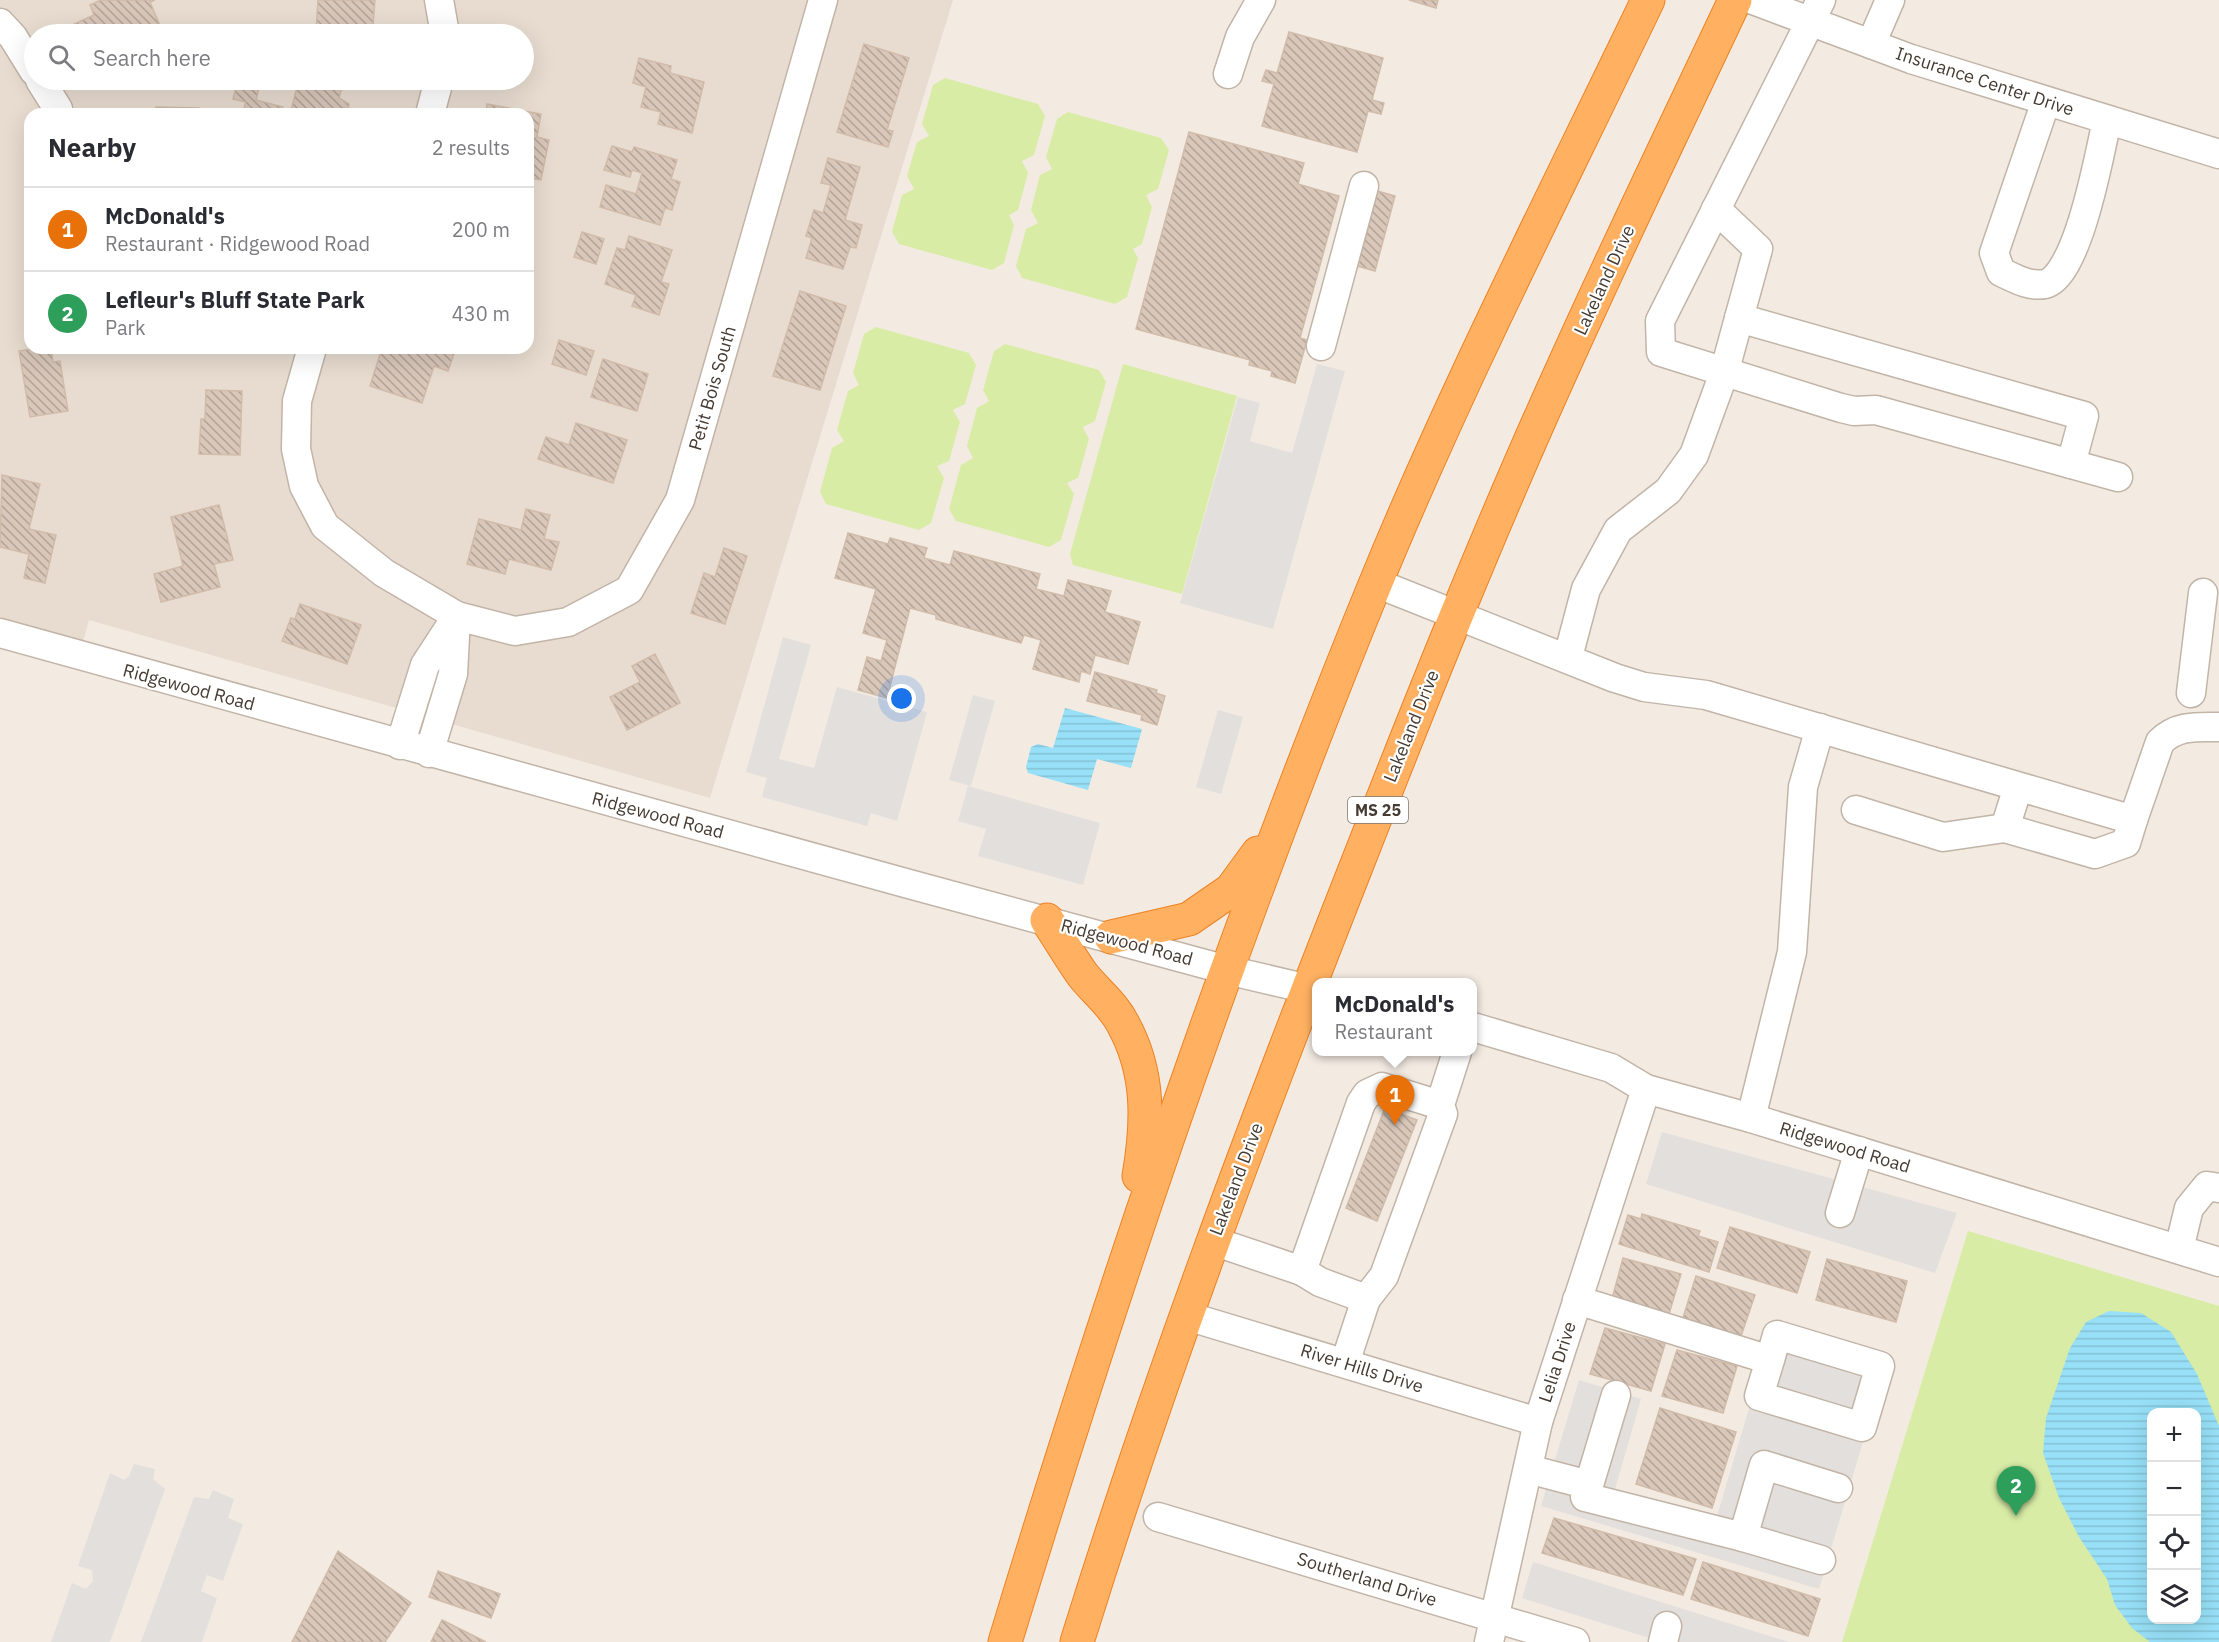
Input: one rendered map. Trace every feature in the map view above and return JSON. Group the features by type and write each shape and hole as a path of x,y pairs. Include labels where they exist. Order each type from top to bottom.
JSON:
{"highway":[{"path":"1005,1642 1054,1479 1119,1281 1280,823 1376,583 1463,386 1648,0"},
{"name":"Lakeland Drive","path":"1317,978 1456,613 1564,364 1735,0"},
{"path":"1111,937 1189,919 1211,906 1231,890 1280,823"},
{"path":"1047,920 1083,976 1107,1000 1124,1024 1146,1088 1146,1134 1119,1281"},
{"name":"Lakeland Drive","path":"1077,1642 1122,1497 1213,1241 1312,990"}],"street":[{"path":"439,0 443,24"},
{"name":"Petit Bois South","path":"310,354 297,401 296,449 304,486 324,526 384,573 457,616 515,631 568,622 629,590 650,557 680,500 823,0"},
{"path":"1228,74 1239,37 1261,0"},
{"name":"Insurance Center Drive","path":"1753,0 1816,10 1871,44 1911,59 2219,154"},
{"path":"1871,44 1890,0"},
{"path":"1816,10 1660,321 1661,352 1841,408 1854,411 1876,410 2118,477"},
{"path":"0,23 13,37 24,55"},
{"path":"46,90 57,108"},
{"path":"432,108 436,90"},
{"path":"2046,101 1994,253 2001,272 2024,283 2046,284 2063,271 2079,233 2108,120"},
{"path":"1321,346 1364,186"},
{"path":"1568,657 1586,589 1618,530 1668,491 1694,455 1724,373 1758,249 1716,208"},
{"path":"1739,318 2084,416 2071,464"},
{"path":"1376,583 1644,687 1706,695 2133,820"},
{"path":"2191,693 2207,655 2203,593"},
{"path":"400,744 425,665 457,616"},
{"path":"429,753 453,674 457,616"},
{"name":"Ridgewood Road","path":"0,633 429,753 1227,970 1312,990"},
{"path":"1856,810 1943,837 2005,828 2095,854 2126,843 2160,742 2169,733 2180,728 2219,727"},
{"path":"1751,1118 1792,952 1803,787 1820,728"},
{"path":"2005,828 2018,787"},
{"name":"Ridgewood Road","path":"1477,1028 1611,1068 1646,1089 1751,1118 2219,1262"},
{"path":"1345,1363 1366,1299 1384,1276 1443,1114 1440,1105 1456,1056"},
{"path":"1302,1271 1361,1103 1367,1094 1382,1087 1440,1105"},
{"name":"Lelia Drive","path":"1493,1630 1538,1422 1646,1089"},
{"path":"1840,1213 1859,1151"},
{"path":"2179,1250 2188,1208 2207,1186 2219,1188"},
{"path":"1213,1241 1302,1271 1320,1282 1366,1299"},
{"path":"1577,1300 1770,1360"},
{"name":"River Hills Drive","path":"1187,1316 1538,1422"},
{"path":"1616,1395 1585,1497 1821,1560"},
{"path":"1743,1538 1764,1465 1838,1488"},
{"path":"1528,1469 1589,1485"},
{"name":"Southerland Drive","path":"1158,1517 1493,1630 1575,1642"}],"shaded area":[{"path":"0,0 953,0 710,798 89,620 79,657 0,635"},
{"path":"1317,364 1345,371 1273,629 1180,603 1238,397 1260,403 1250,441 1292,453"},
{"path":"783,637 811,645 779,759 814,768 837,687 927,712 897,821 871,813 867,826 762,797 767,778 746,772"},
{"path":"973,695 995,701 971,786 949,780"},
{"path":"1218,710 1243,717 1221,794 1196,787"},
{"path":"968,786 1100,823 1083,885 978,856 986,829 958,821"},
{"path":"1662,1132 1957,1213 1935,1273 1646,1184"},
{"path":"1775,1321 1889,1355 1819,1589 1541,1506 1579,1380 1641,1399 1613,1496 1714,1526"},
{"path":"134,1464 155,1469 153,1479 165,1489 110,1642 51,1642 72,1583 86,1589 93,1581 92,1570 78,1566 110,1473 124,1480 129,1476"},
{"path":"213,1490 234,1499 228,1518 243,1524 223,1581 207,1575 201,1591 217,1598 202,1642 141,1642 194,1497 209,1499"},
{"path":"1533,1562 1789,1642 1662,1642 1522,1598"}],"green space":[{"path":"945,78 1038,104 1045,116 1034,155 1022,161 1028,173 1018,210 1009,215 1014,225 1004,263 992,270 899,244 892,232 902,195 914,189 907,176 917,142 929,136 922,124 933,85"},
{"path":"1068,112 1161,138 1169,150 1158,189 1146,195 1152,207 1142,244 1133,249 1138,258 1127,297 1115,304 1022,278 1016,266 1026,229 1038,223 1031,210 1040,175 1052,169 1046,157 1057,119"},
{"path":"876,327 969,353 976,365 965,404 953,410 960,422 949,461 937,466 944,478 931,523 919,530 826,504 820,492 832,448 844,441 837,430 848,391 859,385 853,373 864,334"},
{"path":"1005,344 1099,370 1106,382 1095,421 1083,427 1089,439 1078,478 1067,483 1074,494 1061,540 1049,547 956,521 949,509 961,465 973,458 967,446 977,408 989,401 983,390 994,351"},
{"path":"1123,364 1237,396 1182,594 1073,565 1070,554"},
{"path":"1968,1231 2219,1306 2219,1642 1842,1642"}],"water":[{"path":"1065,708 1142,729 1131,768 1097,759 1088,790 1028,773 1026,767 1031,747 1038,744 1053,748"},
{"path":"2109,1311 2141,1313 2171,1332 2197,1374 2219,1426 2219,1642 2150,1642 2132,1628 2115,1605 2107,1579 2079,1537 2059,1498 2043,1453 2046,1418 2070,1348 2086,1322"}],"building":[{"path":"101,0 155,0 150,2 159,24 74,24 94,15 90,5"},
{"path":"318,0 375,0 373,24 316,24"},
{"path":"1409,0 1438,0 1436,8"},
{"path":"1289,32 1383,58 1372,100 1384,103 1381,114 1368,111 1357,152 1262,126 1274,84 1262,81 1266,70 1277,73"},
{"path":"864,44 909,58 887,130 893,131 888,147 837,132"},
{"path":"639,58 671,66 670,73 704,82 692,133 658,124 661,112 641,107 646,87 633,83"},
{"path":"235,90 258,90 256,100 283,107 244,108 246,102 233,99"},
{"path":"296,90 341,90 339,98 349,104 348,108 292,108"},
{"path":"487,104 509,108 487,108"},
{"path":"534,113 541,114 537,137 549,140 541,180 534,179"},
{"path":"1189,132 1304,163 1298,184 1339,196 1300,338 1307,340 1295,383 1271,376 1272,371 1249,365 1250,360 1136,329"},
{"path":"612,146 632,152 634,147 677,160 671,179 680,182 672,210 665,208 660,225 600,207 606,185 636,194 642,173 632,170 630,177 604,170"},
{"path":"828,158 860,167 845,220 862,225 856,248 850,247 843,269 806,258 812,238 806,236 814,210 823,213 831,185 821,183"},
{"path":"1367,188 1395,196 1375,271 1346,263"},
{"path":"582,232 604,239 596,264 574,257"},
{"path":"629,236 672,250 661,282 669,284 659,315 632,306 636,295 605,284 617,248 625,250"},
{"path":"800,291 846,306 820,390 773,376"},
{"path":"559,340 594,351 586,375 552,364"},
{"path":"24,350 24,354 52,354 53,362 60,361 68,411 30,417 19,351"},
{"path":"380,354 454,354 448,371 434,366 422,403 370,386"},
{"path":"603,359 648,374 637,411 591,397"},
{"path":"206,390 242,391 240,455 199,454 201,419 205,419"},
{"path":"576,423 627,440 613,483 538,459 546,437 569,445"},
{"path":"2,475 40,484 29,529 56,535 45,583 24,578 29,554 0,547"},
{"path":"219,505 233,560 214,564 220,587 161,602 154,574 183,566 171,517"},
{"path":"526,509 550,515 544,539 559,542 551,570 509,559 505,574 467,564 479,519 521,530"},
{"path":"848,533 888,544 890,538 927,548 924,558 950,565 954,551 1040,574 1036,589 1064,596 1068,580 1111,591 1105,612 1140,622 1128,664 1095,655 1090,674 1081,671 1079,682 1033,669 1041,640 1024,635 1021,643 936,619 936,615 910,608 887,698 858,690 867,657 881,661 887,640 863,633 876,589 835,578"},
{"path":"724,548 747,556 725,624 691,613 704,573 715,577"},
{"path":"300,604 361,625 347,664 282,641 291,618 295,619"},
{"path":"655,654 680,703 627,730 610,697 640,682 632,666"},
{"path":"1095,672 1157,690 1156,693 1165,696 1157,725 1141,720 1142,715 1087,701"},
{"path":"1385,1108 1417,1120 1377,1221 1346,1208"},
{"path":"1642,1214 1700,1231 1698,1236 1718,1242 1709,1272 1619,1244 1628,1215 1641,1219"},
{"path":"1730,1227 1810,1252 1797,1293 1717,1268"},
{"path":"1623,1258 1681,1274 1669,1314 1612,1299"},
{"path":"1827,1259 1907,1281 1896,1322 1816,1300"},
{"path":"1696,1276 1755,1295 1740,1339 1682,1321"},
{"path":"1605,1328 1665,1344 1651,1391 1590,1374"},
{"path":"1677,1350 1737,1366 1723,1413 1662,1396"},
{"path":"1660,1408 1736,1432 1712,1508 1636,1484"},
{"path":"1554,1518 1696,1559 1683,1595 1542,1553"},
{"path":"338,1551 411,1603 385,1642 292,1642"},
{"path":"1703,1562 1820,1599 1808,1636 1691,1599"},
{"path":"438,1571 500,1594 491,1618 429,1597"},
{"path":"442,1620 486,1642 431,1642"}],"place":[{"name":"McDonald's","path":"1395,1125"},
{"name":"Lefleur's Bluff State Park","path":"2016,1516"}]}
